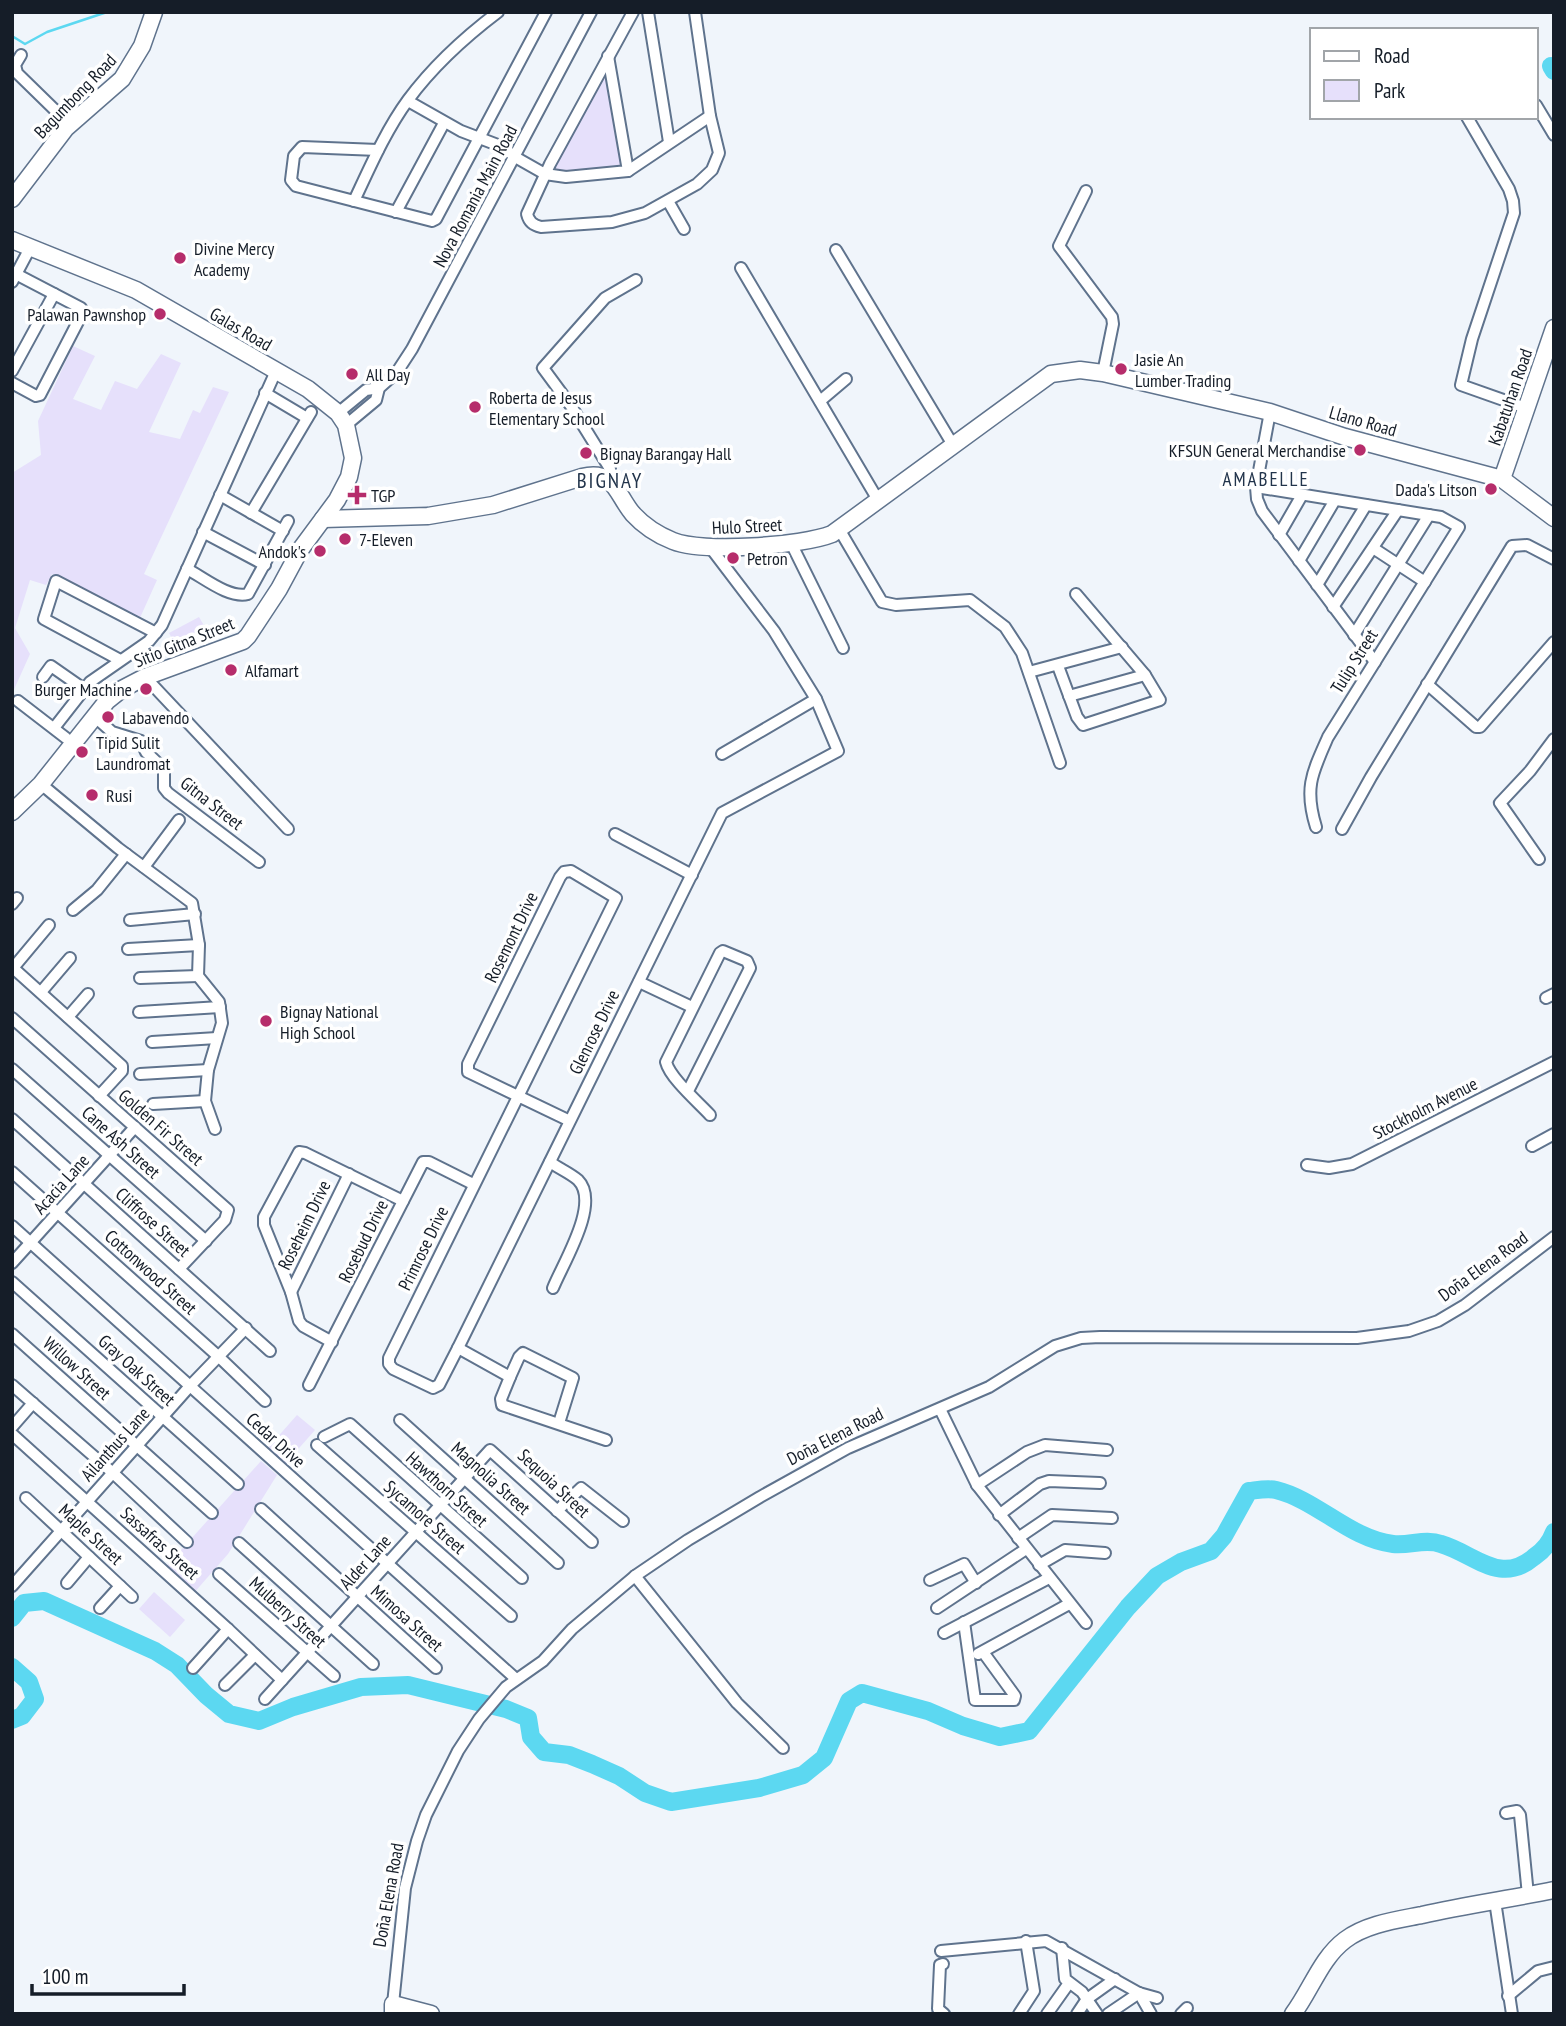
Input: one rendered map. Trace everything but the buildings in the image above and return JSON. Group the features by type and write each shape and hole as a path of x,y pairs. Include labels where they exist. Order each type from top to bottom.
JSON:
{"main road":[{"name":"Bagumbong Road","path":"12,199 66,128 121,79 142,46 153,15"},
{"name":"Galas Road","path":"12,240 136,290 308,389 342,419"},
{"name":"Kabatuhan Road","path":"1502,479 1554,328"},
{"name":"Hulo Street","path":"610,480 634,515 657,533 686,545 710,547 819,539 839,529 1051,374 1073,370 1103,373 1152,384"},
{"name":"Llano Road","path":"1152,384 1270,412 1345,437 1502,479 1554,518"},
{"path":"323,519 349,477 353,458 342,419"},
{"path":"323,519 428,516 493,505 590,475 610,480"},
{"name":"Sitio Gitna Street","path":"12,812 41,783 107,701 122,689 145,677 243,641 279,589 300,550 323,519"},
{"path":"1293,2014 1327,1959 1346,1939 1384,1923 1554,1890"},
{"path":"393,2009 431,2014"}],"street":[{"path":"354,201 378,150 408,101 470,33 498,12"},
{"path":"378,150 302,147 294,156 291,180 293,184 354,201 432,221 436,219 546,12"},
{"name":"Nova Romania Main Road","path":"342,419 376,400 379,388 397,372 412,349 591,12"},
{"path":"633,12 545,174 527,214 529,221 541,227 622,220 645,213 697,184 712,170 719,153 710,116 695,12"},
{"path":"648,12 669,142"},
{"path":"21,55 15,65 14,75 59,114 66,128"},
{"path":"608,56 628,171"},
{"path":"408,101 444,123 503,147 545,174 566,177 628,171 710,116"},
{"path":"1538,108 1554,135"},
{"path":"1468,119 1508,189 1514,213 1472,340 1461,385 1527,408"},
{"path":"396,212 444,123"},
{"path":"1086,191 1059,246 1108,309 1111,317 1113,324 1103,373"},
{"path":"668,201 684,229"},
{"path":"12,383 36,396 40,395 83,312 81,308 14,276 30,248"},
{"path":"836,250 953,445"},
{"path":"741,268 878,499"},
{"path":"610,480 610,469 571,406 543,368 605,298 636,279"},
{"path":"12,371 54,294"},
{"path":"54,728 97,676 149,641 156,633 167,615 276,371"},
{"path":"820,401 846,379"},
{"path":"251,513 309,415 265,393"},
{"path":"1270,412 1256,487 1257,499 1279,535 1374,662"},
{"path":"1256,487 1429,515 1354,635"},
{"path":"187,569 231,593 243,595 252,589 286,526 251,513 219,495"},
{"path":"1279,535 1302,495"},
{"path":"1299,561 1335,500"},
{"path":"1317,585 1366,505"},
{"path":"1334,607 1398,510"},
{"name":"Tulip Street","path":"1317,827 1309,804 1312,772 1328,737 1459,530 1458,525 1429,515"},
{"path":"839,529 883,602 896,605 970,600 1005,627 1022,653 1060,763"},
{"path":"203,532 265,565"},
{"path":"791,543 843,648"},
{"path":"1342,829 1512,546 1527,545 1554,559"},
{"path":"710,547 774,631 816,699 722,754"},
{"path":"1373,548 1425,582"},
{"path":"120,660 44,619 56,581 156,633"},
{"path":"1058,666 1078,721 1083,724 1158,702 1159,697 1145,675 1076,594"},
{"path":"1427,684 1476,727 1480,727 1554,642"},
{"path":"1029,672 1122,647"},
{"path":"43,677 51,666 84,689"},
{"path":"1069,696 1145,675"},
{"path":"145,677 288,829"},
{"name":"Glenrose Drive","path":"439,1385 724,810 838,751 816,699"},
{"path":"18,701 66,738"},
{"name":"Gitna Street","path":"94,716 112,732 141,741 146,752 164,769 164,788 168,793 259,862"},
{"path":"1539,859 1500,803 1530,771 1554,739"},
{"path":"41,783 192,903 199,945 198,976 219,1002 222,1023 208,1070 205,1101 215,1129"},
{"path":"144,867 179,820"},
{"path":"615,834 692,875"},
{"path":"73,910 97,890 127,854"},
{"name":"Rosemont Drive","path":"516,1097 468,1072 468,1064 564,872 571,871 616,898"},
{"name":"Primrose Drive","path":"439,1385 433,1388 393,1369 389,1358 616,898"},
{"path":"130,920 195,915"},
{"path":"49,925 13,967 122,1066 122,1071 99,1096"},
{"path":"128,949 199,945"},
{"path":"688,1091 750,964 721,951 666,1062 667,1067 688,1091 710,1115"},
{"path":"41,992 70,958"},
{"path":"140,978 198,976"},
{"path":"639,982 692,1007"},
{"path":"68,1017 88,994"},
{"path":"139,1012 220,1007"},
{"name":"Golden Fir Street","path":"12,1018 228,1210 225,1220 179,1269"},
{"path":"152,1042 217,1038"},
{"name":"Stockholm Avenue","path":"1307,1165 1329,1168 1352,1164 1554,1062"},
{"name":"Cane Ash Street","path":"12,1069 206,1241"},
{"path":"141,1074 208,1070"},
{"path":"516,1097 570,1121"},
{"path":"153,1104 205,1101"},
{"name":"Cliffrose Street","path":"12,1119 270,1351"},
{"name":"Acacia Lane","path":"12,1263 135,1127"},
{"path":"1532,1146 1554,1134"},
{"path":"332,1342 299,1321 291,1292 264,1225 264,1217 299,1152 403,1200"},
{"name":"Rosebud Drive","path":"309,1385 423,1162 429,1162 473,1184"},
{"path":"550,1162 577,1180 584,1191 586,1207 553,1288"},
{"name":"Cottonwood Street","path":"12,1172 265,1401"},
{"name":"Roseheim Drive","path":"291,1292 349,1174"},
{"name":"Cedar Drive","path":"12,1226 516,1679"},
{"name":"Doña Elena Road","path":"393,2009 408,1871 417,1841 448,1770 479,1719 496,1697 516,1679 536,1667 572,1629 635,1576 688,1540 819,1463 892,1427 989,1387 1055,1346 1081,1338 1345,1338 1409,1331 1438,1321 1465,1305 1554,1237"},
{"name":"Gray Oak Street","path":"12,1282 238,1484"},
{"name":"Ailanthus Lane","path":"12,1586 246,1328"},
{"name":"Willow Street","path":"12,1334 212,1513"},
{"path":"458,1348 510,1377"},
{"path":"559,1423 573,1378 523,1353 501,1399 502,1405 606,1440"},
{"path":"12,1385 187,1542"},
{"path":"12,1427 33,1403"},
{"path":"940,1409 977,1485 1086,1623"},
{"name":"Magnolia Street","path":"400,1420 558,1563"},
{"name":"Sycamore Street","path":"350,1424 320,1441 415,1532 511,1616"},
{"name":"Hawthorn Street","path":"350,1424 522,1578"},
{"name":"Sassafras Street","path":"12,1434 282,1680"},
{"path":"977,1485 1027,1452 1045,1445 1107,1450"},
{"name":"Alder Lane","path":"265,1699 488,1451 492,1450"},
{"name":"Sequoia Street","path":"492,1450 592,1542"},
{"path":"999,1515 1040,1484 1049,1481 1100,1483"},
{"path":"557,1511 579,1489 584,1489 623,1521"},
{"name":"Maple Street","path":"26,1498 132,1597"},
{"name":"Mimosa Street","path":"261,1509 436,1668"},
{"path":"1017,1538 1052,1515 1112,1518"},
{"path":"239,1543 373,1664"},
{"path":"937,1608 1026,1549"},
{"path":"1039,1565 1065,1550 1105,1553"},
{"path":"67,1583 89,1557"},
{"path":"930,1580 964,1564 976,1583"},
{"name":"Mulberry Street","path":"219,1574 334,1676"},
{"path":"635,1576 737,1703 783,1748"},
{"path":"944,1633 1049,1578"},
{"path":"100,1608 120,1586"},
{"path":"970,1658 1069,1604"},
{"path":"964,1622 975,1700 1014,1700 1015,1696 983,1652"},
{"path":"193,1668 228,1629"},
{"path":"225,1685 254,1655"},
{"path":"1506,1813 1517,1811 1520,1815 1528,1895"},
{"path":"1496,1901 1512,2014"},
{"path":"1019,2014 1034,1991 1026,1941"},
{"path":"941,1951 1046,1941 1139,1993 1157,1998"},
{"path":"1062,1948 1065,1979 1087,1999 1097,2014"},
{"path":"943,1964 940,1965 938,2010 944,2014"},
{"path":"1508,1996 1538,1971 1554,1967"},
{"path":"1077,2014 1087,1999 1115,1979"},
{"path":"1047,2014 1069,1983"},
{"path":"1108,2014 1139,1993"},
{"path":"1139,1993 1150,2014"}],"green space":[{"path":"606,70 622,169 550,174"},
{"path":"73,346 95,356 73,399 101,410 115,381 137,389 161,354 181,363 149,432 180,439 193,410 200,413 213,387 229,392 144,574 157,580 139,620 52,574 46,585 30,580 15,628 30,654 12,694 12,473 41,455 38,421"},
{"path":"199,617 210,636 180,653 169,633"},
{"path":"297,1415 315,1430 285,1464 267,1449"},
{"path":"261,1461 277,1475 228,1554 193,1594 164,1569"},
{"path":"154,1592 185,1620 170,1637 139,1609"}],"waterway":[{"path":"12,36 25,44 47,32 107,12"},
{"path":"1551,66 1554,71"},
{"path":"12,1618 24,1603 44,1601 155,1651 177,1665 229,1714 259,1721 293,1707 361,1687 408,1685 506,1709 528,1718 531,1737 544,1752 569,1755 592,1764 619,1776 645,1793 671,1802 759,1788 803,1775 824,1758 849,1701 862,1693 928,1711 963,1726 1000,1737 1029,1731 1128,1607 1157,1576 1181,1562 1211,1551 1224,1536 1249,1491 1273,1489 1291,1495 1377,1541 1393,1544 1435,1542 1499,1568 1510,1569 1522,1565 1543,1549 1554,1532"},
{"path":"12,1667 29,1682 35,1699 22,1716 12,1720"}],"place":[{"name":"Divine Mercy Academy","path":"180,258"},
{"name":"Palawan Pawnshop","path":"160,314"},
{"name":"Jasie An Lumber Trading","path":"1121,369"},
{"name":"All Day","path":"352,374"},
{"name":"Roberta de Jesus Elementary School","path":"475,407"},
{"name":"KFSUN General Merchandise","path":"1360,450"},
{"name":"Bignay Barangay Hall","path":"586,453"},
{"name":"Dada's Litson","path":"1491,489"},
{"name":"TGP","path":"357,495"},
{"name":"7-Eleven","path":"345,539"},
{"name":"Andok's","path":"320,551"},
{"name":"Petron","path":"733,558"},
{"name":"Alfamart","path":"231,670"},
{"name":"Burger Machine","path":"146,689"},
{"name":"Labavendo","path":"108,717"},
{"name":"Tipid Sulit Laundromat","path":"82,752"},
{"name":"Rusi","path":"92,795"},
{"name":"Bignay National High School","path":"266,1021"}],"district":[{"name":"AMABELLE","path":"1266,479"},
{"name":"BIGNAY","path":"610,480"}]}
